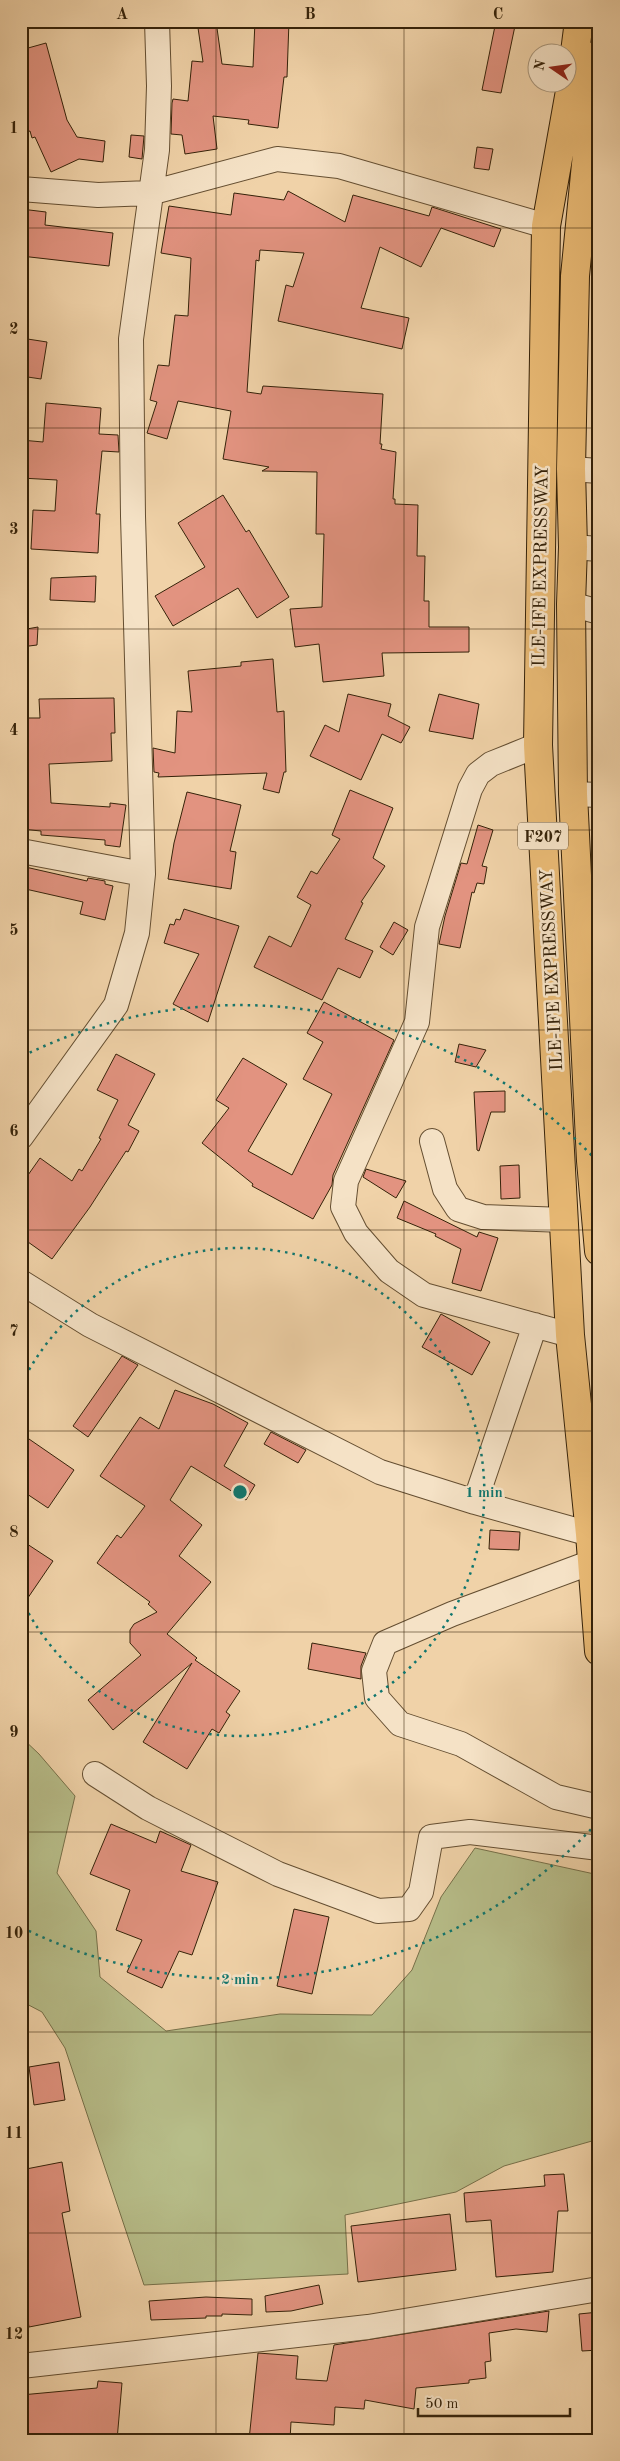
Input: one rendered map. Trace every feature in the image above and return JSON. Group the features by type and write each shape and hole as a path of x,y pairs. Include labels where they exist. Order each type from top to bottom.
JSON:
{"main road":[{"name":"ILE-IFE EXPRESSWAY","path":"579,21 570,92 546,226 538,745 570,1335 590,1534 599,1651"},
{"name":"ILE-IFE EXPRESSWAY","path":"599,54 592,103 575,276 571,468 586,548 571,604 586,794 590,1161 599,1251"}],"street":[{"path":"21,1137 116,1004 137,933 143,874 133,516 131,340 157,150 159,86 157,21"},
{"path":"21,189 98,195 150,193 277,159 339,166 546,226"},
{"path":"571,468 599,471"},
{"path":"571,604 599,612"},
{"path":"538,745 492,764 478,774 470,790 427,927 417,1022 346,1181 343,1207 356,1233 389,1271 424,1294 570,1335"},
{"path":"21,850 143,874"},
{"path":"432,1141 445,1189 458,1209 483,1217 565,1220"},
{"path":"21,1282 90,1325 380,1472 474,1502 590,1534"},
{"path":"474,1502 535,1325"},
{"path":"592,1562 436,1620 385,1643 374,1671 377,1698 400,1724 461,1744 556,1797 599,1807"},
{"path":"95,1774 148,1808 278,1874 378,1911 408,1909 421,1892 431,1838 470,1832 599,1848"},
{"path":"21,2366 368,2327 599,2289"}],"green space":[{"path":"21,1737 39,1754 75,1796 57,1873 96,1931 100,1977 166,2031 280,2014 372,2015 412,1970 441,1897 475,1848 599,1875 599,2139 504,2166 456,2192 345,2215 348,2274 144,2285 65,2048 42,2012 21,2001"}],"building":[{"path":"197,21 216,21 222,64 253,67 255,21 289,21 287,77 284,77 278,128 248,124 249,120 213,116 217,149 185,154 182,135 171,134 172,103 173,99 188,101 192,61 203,62"},
{"path":"496,21 516,21 501,93 482,90"},
{"path":"46,43 67,120 77,137 105,141 103,162 79,159 51,172 35,137 32,138 30,131 21,133 21,50"},
{"path":"131,135 144,136 142,159 129,157"},
{"path":"477,147 493,149 489,170 474,168"},
{"path":"288,191 345,222 353,195 429,216 432,207 501,229 494,247 441,228 421,267 380,247 361,308 409,318 402,349 278,321 286,285 293,287 304,253 260,250 259,261 256,260 247,392 261,394 263,386 383,394 380,444 382,444 381,449 396,452 393,499 395,499 395,504 418,505 417,556 425,556 424,601 429,601 429,627 469,627 469,652 382,653 384,676 323,682 319,644 295,647 290,609 322,607 324,534 316,534 317,472 262,471 269,467 223,459 231,411 178,401 167,439 147,433 157,402 150,400 158,365 169,366 175,315 188,316 191,258 161,253 169,206 231,215 234,193 284,200"},
{"path":"21,209 46,212 45,225 113,233 109,266 21,256"},
{"path":"21,338 47,342 41,379 21,376"},
{"path":"46,403 101,408 99,434 118,435 119,452 102,451 96,514 100,514 98,553 31,549 33,510 55,511 57,480 21,478 21,440 43,442"},
{"path":"223,495 246,532 249,530 289,597 257,618 238,588 173,626 155,596 205,567 178,523"},
{"path":"96,576 95,602 50,600 51,578"},
{"path":"38,627 37,645 21,647 21,630"},
{"path":"273,659 277,712 284,711 286,772 284,772 279,793 263,789 267,773 158,777 159,773 154,772 153,748 175,753 177,711 192,712 188,671 241,666 241,662"},
{"path":"348,694 391,704 388,716 410,727 401,743 382,734 361,780 310,756 325,725 339,732"},
{"path":"439,694 479,704 473,739 429,731"},
{"path":"114,698 115,733 111,733 112,761 49,764 51,803 110,807 110,803 126,805 120,847 105,845 105,840 41,835 41,831 21,829 21,718 40,718 39,699"},
{"path":"350,790 393,808 373,858 385,866 361,902 363,903 345,939 373,951 360,978 338,968 322,1000 254,967 269,936 291,947 311,905 297,897 311,871 317,874 340,839 332,835"},
{"path":"187,792 241,805 230,851 236,852 231,889 168,879 174,843"},
{"path":"478,825 493,830 482,866 487,867 484,884 477,883 474,893 472,892 460,948 439,944 445,916 461,863 467,864"},
{"path":"21,866 87,881 88,878 105,881 105,884 113,886 105,920 80,914 83,902 21,888"},
{"path":"184,909 239,926 208,1022 173,1004 199,954 164,943 170,924 174,925 176,919 180,920"},
{"path":"394,922 408,930 393,955 380,947"},
{"path":"324,1002 394,1040 333,1175 332,1185 313,1219 252,1186 253,1184 202,1143 229,1108 216,1100 243,1058 287,1084 248,1151 292,1175 332,1094 303,1079 323,1042 307,1033"},
{"path":"459,1044 486,1050 476,1067 455,1062"},
{"path":"116,1054 155,1074 128,1125 139,1131 128,1152 126,1151 90,1207 52,1259 21,1237 21,1185 40,1158 72,1181 79,1169 82,1171 101,1139 99,1138 118,1100 97,1090"},
{"path":"505,1091 505,1112 491,1112 479,1151 477,1150 474,1092"},
{"path":"519,1165 520,1198 501,1199 500,1166"},
{"path":"366,1169 406,1181 396,1198 363,1177"},
{"path":"404,1201 477,1237 479,1232 498,1238 481,1291 452,1283 461,1249 435,1236 436,1234 397,1218"},
{"path":"441,1314 490,1342 472,1375 422,1347"},
{"path":"122,1356 138,1365 88,1437 73,1426"},
{"path":"175,1390 213,1404 248,1423 224,1466 255,1485 246,1500 191,1466 170,1500 202,1525 179,1556 211,1582 167,1634 197,1658 195,1660 240,1691 226,1712 230,1715 219,1733 212,1729 187,1769 143,1742 192,1663 113,1730 88,1700 141,1655 130,1643 130,1630 134,1624 157,1612 148,1604 150,1602 97,1563 117,1535 121,1538 145,1506 100,1476 140,1417 159,1429"},
{"path":"271,1432 306,1450 298,1463 264,1444"},
{"path":"29,1439 74,1470 48,1508 21,1490 21,1450"},
{"path":"490,1530 520,1532 519,1550 489,1549"},
{"path":"21,1540 53,1561 21,1608"},
{"path":"312,1643 366,1653 361,1666 361,1679 308,1669"},
{"path":"111,1824 156,1843 160,1831 191,1845 181,1871 218,1882 192,1955 179,1951 162,1988 127,1972 142,1940 116,1930 130,1890 90,1874"},
{"path":"294,1909 329,1917 312,1994 277,1986"},
{"path":"59,2062 65,2100 34,2105 29,2067"},
{"path":"62,2162 70,2211 62,2213 81,2317 29,2327 21,2282 21,2170"},
{"path":"564,2174 568,2211 558,2211 553,2272 496,2277 491,2220 466,2222 464,2193 545,2186 544,2175"},
{"path":"450,2214 456,2270 358,2282 351,2226"},
{"path":"319,2285 323,2304 291,2311 266,2312 265,2296"},
{"path":"206,2297 252,2299 252,2315 222,2314 222,2316 206,2316 206,2318 151,2320 149,2301"},
{"path":"549,2311 547,2332 516,2329 489,2333 491,2361 485,2362 486,2378 469,2380 469,2383 416,2388 414,2409 365,2400 364,2409 335,2407 334,2425 291,2422 290,2440 249,2440 258,2353 298,2356 296,2379 327,2381 334,2345"},
{"path":"599,2312 599,2350 582,2351 579,2314"},
{"path":"98,2381 122,2383 117,2440 21,2440 21,2395 97,2388"}]}
